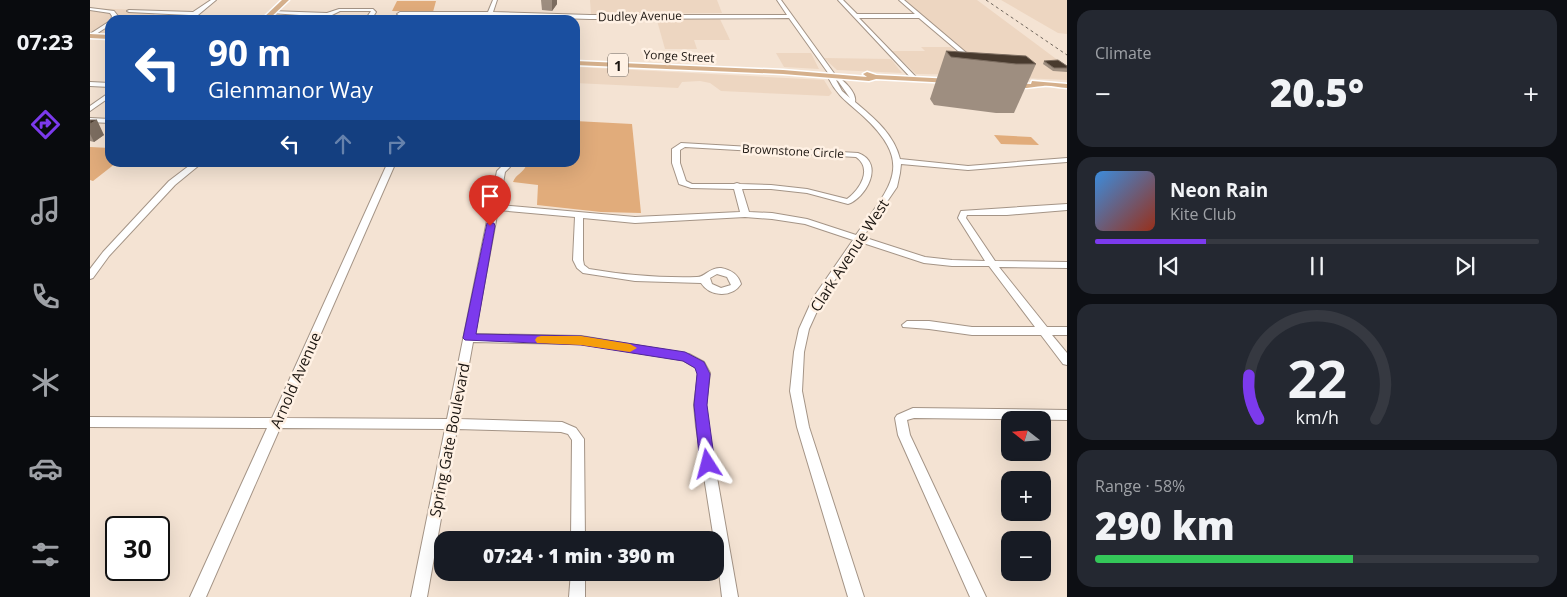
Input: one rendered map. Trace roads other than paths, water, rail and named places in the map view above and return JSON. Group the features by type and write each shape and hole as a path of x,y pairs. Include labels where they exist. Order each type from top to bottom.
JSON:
{"main road":[{"path":"271,12 270,10 281,0"},
{"path":"268,15 286,0"},
{"path":"90,37 105,38"},
{"name":"Yonge Street","path":"580,63 782,72 870,79 875,77 954,80"},
{"path":"1004,83 1067,86"}],"street":[{"path":"129,11 196,14 214,0"},
{"path":"491,14 495,0"},
{"path":"779,0 833,75 832,79 844,98 852,102 884,133 892,144 898,161 968,168 1067,160"},
{"path":"840,0 914,78"},
{"path":"901,0 980,67"},
{"path":"90,10 112,12 115,15"},
{"path":"271,12 329,14 343,10 373,10 372,15"},
{"name":"Dudley Avenue","path":"400,14 524,15"},
{"name":"Dudley Avenue","path":"580,17 790,16"},
{"path":"856,16 919,16"},
{"path":"90,37 105,26"},
{"path":"90,84 105,85"},
{"path":"90,109 105,98"},
{"path":"90,120 105,120"},
{"name":"Brownstone Circle","path":"684,145 844,153 863,157 869,169 869,177 852,200 848,202 807,191 737,185 701,187 684,184 679,178 676,149 684,145"},
{"name":"Clark Avenue West","path":"856,597 802,427 796,391 799,352 804,329 818,298 893,188 897,177 898,161"},
{"path":"90,276 106,254 172,183 193,167"},
{"name":"Arnold Avenue","path":"198,597 390,167"},
{"name":"Spring Gate Boulevard","path":"419,597 501,171 506,167"},
{"path":"737,185 744,214"},
{"path":"494,207 635,220 744,214 772,216 807,222 924,260 952,263 1067,265"},
{"path":"1067,207 964,213 962,218 992,264 1067,361"},
{"path":"579,216 578,260 580,266 586,271 635,278 704,280"},
{"path":"907,325 929,325 972,331 1067,331"},
{"path":"469,338 581,340 685,357 700,365 704,374 700,405 702,426 730,597"},
{"path":"978,597 904,435 901,418 913,413 1067,415"},
{"path":"90,422 452,424 562,427 572,431 578,439 578,531"},
{"path":"577,597 578,581"}],"railway":[{"path":"986,0 1067,55"}]}
